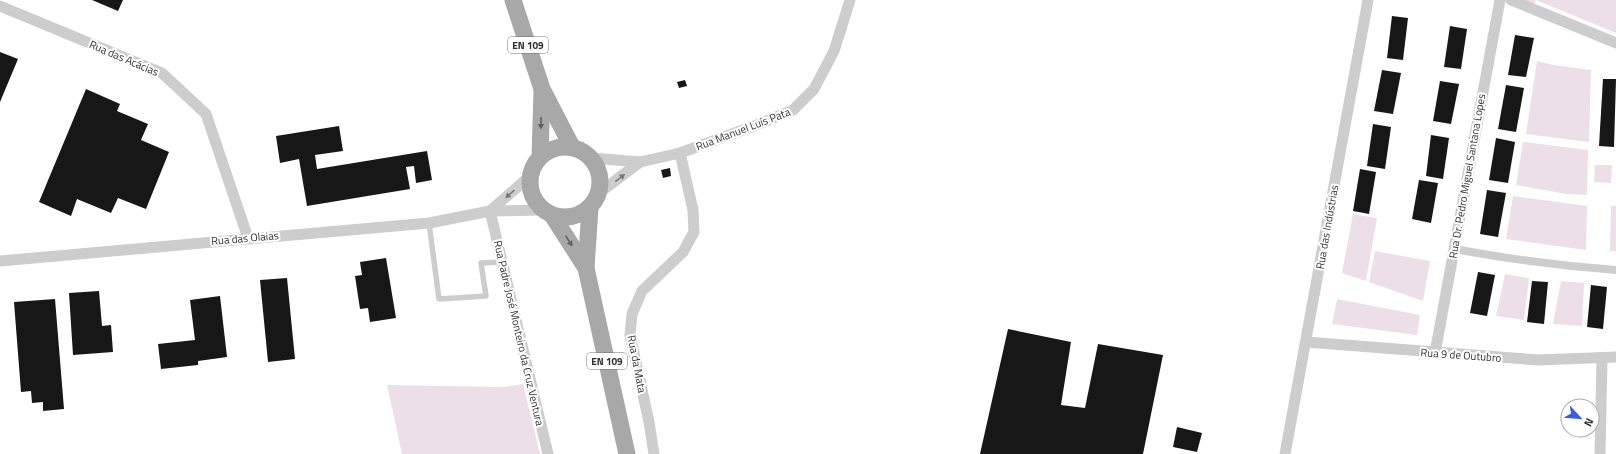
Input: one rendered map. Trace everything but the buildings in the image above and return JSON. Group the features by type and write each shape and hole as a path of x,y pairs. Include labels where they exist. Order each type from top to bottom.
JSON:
{"main road":[{"name":"EN 109","path":"513,0 542,89"},
{"path":"542,89 572,147"},
{"path":"540,157 542,89"},
{"path":"548,213 562,218 582,214 590,208 599,193 601,181 599,169 592,158 583,151 572,147 561,146 550,150 540,157 534,166 530,176 530,186 532,195 537,203 548,213 586,268"},
{"path":"586,268 590,208"},
{"name":"EN 109","path":"586,268 627,454"}],"street":[{"name":"Rua Manuel Luís Pata","path":"640,162 680,153 793,110 814,89 834,51 850,0"},
{"name":"Rua das Indústrias","path":"1286,454 1368,0"},
{"name":"Rua Dr. Pedro Miguel Santana Lopes","path":"1435,353 1500,0"},
{"path":"1511,0 1616,44"},
{"name":"Rua das Acácias","path":"0,6 162,73 206,114 248,238"},
{"name":"Rua da Mata","path":"654,454 649,422 630,335 631,321 632,314 642,292 683,252 694,232 693,210 680,153"},
{"path":"592,158 640,162"},
{"path":"599,193 640,162"},
{"path":"490,211 530,176"},
{"name":"Rua das Olaias","path":"0,261 429,223 490,211 548,213"},
{"name":"Rua Padre José Monteiro da Cruz Ventura","path":"490,211 548,454"},
{"path":"1454,249 1522,261 1616,270"},
{"name":"Rua 9 de Outubro","path":"1306,342 1538,360 1616,357"},
{"path":"1600,454 1602,358"}],"lane":[{"path":"429,223 439,298 486,296 481,263 502,262"}],"shaded area":[{"path":"1525,0 1536,0 1534,4"},
{"path":"1536,0 1616,0 1616,33"},
{"path":"1537,61 1591,70 1589,142 1526,134"},
{"path":"1523,142 1588,150 1587,195 1566,194 1516,185"},
{"path":"1595,165 1612,165 1611,183 1594,182"},
{"path":"1513,196 1587,206 1586,250 1506,239"},
{"path":"1611,206 1616,206 1616,251 1610,251"},
{"path":"1353,214 1377,218 1366,281 1342,273"},
{"path":"1375,251 1430,261 1423,301 1369,282"},
{"path":"1505,274 1529,278 1524,320 1496,316"},
{"path":"1561,281 1584,283 1582,326 1553,324"},
{"path":"1337,299 1420,315 1417,335 1332,324"},
{"path":"523,384 540,454 402,454 387,385 504,387"}]}
